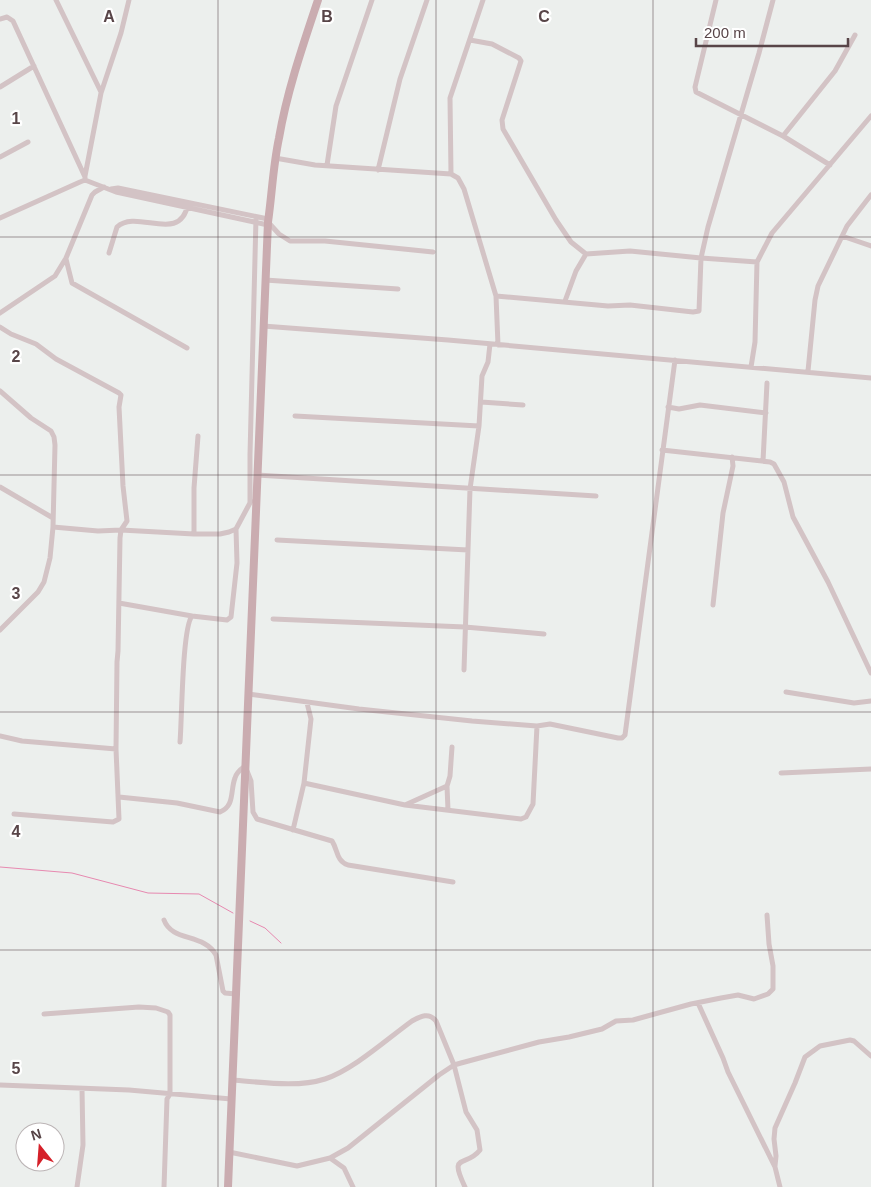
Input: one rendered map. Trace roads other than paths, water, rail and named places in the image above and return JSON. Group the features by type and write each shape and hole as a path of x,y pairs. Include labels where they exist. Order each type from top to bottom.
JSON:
{"main road":[{"path":"228,1187 268,222 275,158 288,96 304,39 318,0"}],"street":[{"path":"56,0 102,93"},
{"path":"1,217 85,179 102,93 121,33 129,0"},
{"path":"327,165 336,106 372,0"},
{"path":"378,170 400,79 427,0"},
{"path":"451,174 451,116 449,104 483,0"},
{"path":"716,0 695,87 696,92 783,136 830,165"},
{"path":"496,296 608,306 630,305 693,312 699,311 701,258 708,227 773,0"},
{"path":"0,19 7,17 13,21 85,179 108,188"},
{"path":"783,136 835,71 855,35"},
{"path":"470,40 492,44 519,58 521,61 502,120 503,129 556,220 571,242 586,254 630,251 756,262"},
{"path":"0,86 34,66"},
{"path":"751,367 755,342 756,262 772,233 871,116"},
{"path":"0,157 28,142"},
{"path":"275,158 297,163 451,174 458,178 464,189 496,296 498,345"},
{"path":"0,313 55,276 66,258 92,195 95,192 108,188 118,188 268,222 290,242 325,242 433,252"},
{"path":"808,371 818,286 852,218 871,195"},
{"path":"109,253 119,225 127,222 178,223 184,217 188,205"},
{"path":"250,502 256,220"},
{"path":"842,236 871,246"},
{"path":"565,302 576,271 586,254"},
{"path":"66,258 72,283 187,348"},
{"path":"265,280 398,289"},
{"path":"263,326 332,330 871,378"},
{"path":"0,327 11,334 36,344 56,359 120,395 123,486 127,521 121,530 119,603 116,749 119,820 114,822 14,814"},
{"path":"464,670 470,489 479,426 482,376 488,362 490,344"},
{"path":"248,694 415,715 537,726 550,724 622,738 625,735 675,360"},
{"path":"762,461 767,382"},
{"path":"0,391 31,418 47,428 53,434 55,445 53,527 50,558 42,586 0,630"},
{"path":"481,402 523,405"},
{"path":"668,407 679,409 700,405 766,413"},
{"path":"295,416 479,426"},
{"path":"194,534 194,488 198,436"},
{"path":"662,450 732,457 774,464 784,482 793,517 809,550 828,582 871,673"},
{"path":"713,605 732,457"},
{"path":"257,475 596,496"},
{"path":"0,488 53,518"},
{"path":"119,603 192,616 227,620 231,617 237,563 236,528 256,489"},
{"path":"53,527 98,531 121,530 194,534 220,534 236,528"},
{"path":"277,540 468,550"},
{"path":"180,742 186,638 189,619 192,616"},
{"path":"273,619 465,627 544,634"},
{"path":"786,692 854,703 871,701"},
{"path":"293,830 304,782 311,719 307,702"},
{"path":"304,782 404,805 521,819 526,817 533,804 537,726"},
{"path":"0,736 22,741 116,749"},
{"path":"448,810 447,786 450,776 452,747"},
{"path":"119,797 177,803 220,812 228,807 232,800 234,778 245,766 251,781 254,816 257,819 332,841 339,859 348,865 453,882"},
{"path":"781,773 871,769"},
{"path":"404,805 447,786"},
{"path":"229,1152 297,1166 330,1158 348,1148 454,1065 539,1042 569,1038 602,1029 616,1021 633,1020 738,995 754,999 772,992 773,966 767,915"},
{"path":"164,920 169,930 196,939 213,950 216,955 223,991 236,994"},
{"path":"698,1003 728,1072 775,1167 780,1187"},
{"path":"44,1014 139,1006 168,1012 170,1015 170,1094 167,1099 164,1187"},
{"path":"232,1080 277,1084 324,1079 347,1069 412,1021 427,1015 432,1016 436,1020 454,1065 466,1112 477,1130 480,1146 478,1153 460,1163 457,1167 465,1187"},
{"path":"775,1167 775,1128 805,1057 820,1046 850,1040 854,1041 871,1056"},
{"path":"0,1085 129,1090 231,1099"},
{"path":"77,1187 83,1145 82,1089"},
{"path":"330,1158 344,1168 354,1187"}],"waterway":[{"path":"0,867 72,873 148,893 199,894 233,913"},
{"path":"250,921 265,928 281,943"}]}
